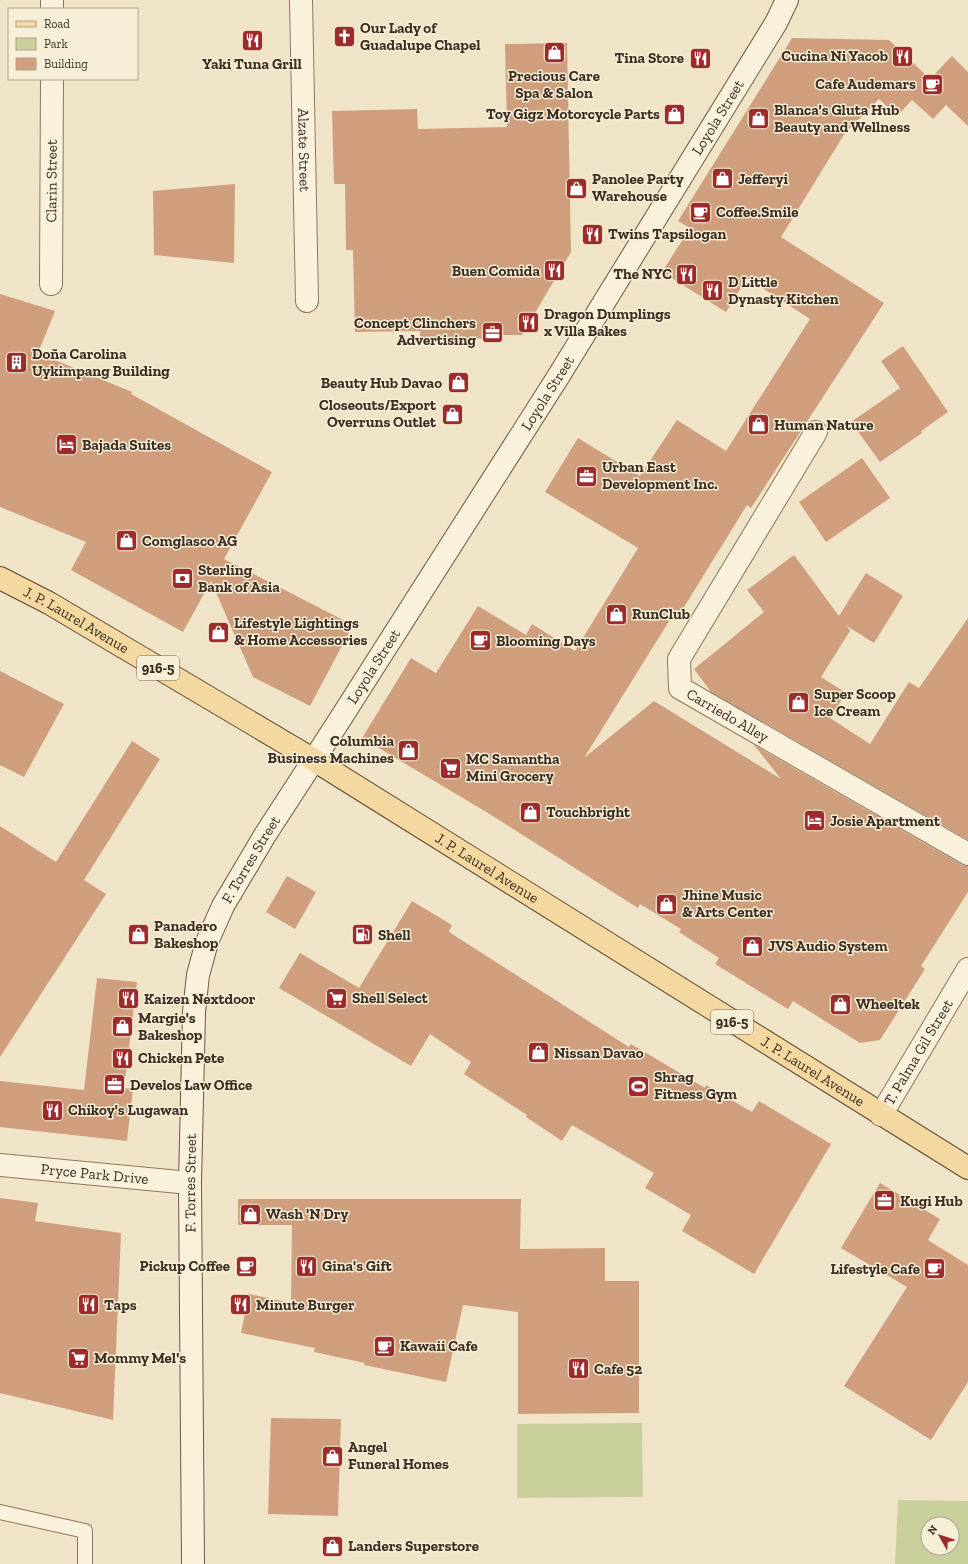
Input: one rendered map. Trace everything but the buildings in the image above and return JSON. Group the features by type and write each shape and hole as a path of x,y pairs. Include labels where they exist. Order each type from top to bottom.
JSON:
{"main road":[{"name":"Alzate Street","path":"301,0 307,301"},
{"name":"Loyola Street","path":"314,760 558,377 776,23 787,0"},
{"name":"Clarin Street","path":"52,80 52,284"},
{"name":"Carriedo Alley","path":"816,432 679,659 680,688 968,854"},
{"name":"J. P. Laurel Avenue","path":"0,578 49,603 314,760 968,1168"},
{"name":"F. Torres Street","path":"192,1564 190,1182 194,1012 202,960 207,942 223,906 265,835 314,760"},
{"name":"T. Palma Gil Street","path":"881,1115 968,969"},
{"name":"Pryce Park Drive","path":"0,1165 190,1182"}],"lane":[{"path":"0,1512 85,1531 85,1564"}],"green space":[{"path":"642,1423 643,1497 517,1498 517,1424"},
{"path":"898,1500 968,1501 968,1564 895,1564"}],"place":[{"name":"Our Lady of Guadalupe Chapel","path":"344,37"},
{"name":"Yaki Tuna Grill","path":"252,41"},
{"name":"Precious Care Spa & Salon","path":"554,53"},
{"name":"Cucina Ni Yacob","path":"903,56"},
{"name":"Tina Store","path":"700,58"},
{"name":"Cafe Audemars","path":"932,84"},
{"name":"Toy Gigz Motorcycle Parts","path":"675,114"},
{"name":"Blanca's Gluta Hub Beauty and Wellness","path":"758,119"},
{"name":"Jefferyi","path":"722,179"},
{"name":"Panolee Party Warehouse","path":"576,188"},
{"name":"Coffee.Smile","path":"701,212"},
{"name":"Twins Tapsilogan","path":"593,234"},
{"name":"Buen Comida","path":"555,271"},
{"name":"The NYC","path":"687,274"},
{"name":"D Little Dynasty Kitchen","path":"713,291"},
{"name":"Dragon Dumplings x Villa Bakes","path":"528,323"},
{"name":"Concept Clinchers Advertising","path":"492,332"},
{"name":"Doña Carolina Uykimpang Building","path":"17,363"},
{"name":"Beauty Hub Davao","path":"458,383"},
{"name":"Closeouts/Export Overruns Outlet","path":"452,414"},
{"name":"Human Nature","path":"758,425"},
{"name":"Bajada Suites","path":"66,445"},
{"name":"Urban East Development Inc.","path":"587,476"},
{"name":"Comglasco AG","path":"126,541"},
{"name":"Sterling Bank of Asia","path":"183,579"},
{"name":"RunClub","path":"616,614"},
{"name":"Lifestyle Lightings & Home Accessories","path":"218,632"},
{"name":"Blooming Days","path":"480,641"},
{"name":"Super Scoop Ice Cream","path":"799,703"},
{"name":"Columbia Business Machines","path":"409,750"},
{"name":"MC Samantha Mini Grocery","path":"451,768"},
{"name":"Touchbright","path":"531,812"},
{"name":"Josie Apartment","path":"814,821"},
{"name":"Jhine Music & Arts Center","path":"667,904"},
{"name":"Panadero Bakeshop","path":"139,935"},
{"name":"Shell","path":"362,935"},
{"name":"JVS Audio System","path":"752,946"},
{"name":"Shell Select","path":"336,998"},
{"name":"Kaizen Nextdoor","path":"129,999"},
{"name":"Wheeltek","path":"841,1004"},
{"name":"Margie's Bakeshop","path":"122,1027"},
{"name":"Nissan Davao","path":"538,1053"},
{"name":"Chicken Pete","path":"123,1058"},
{"name":"Develos Law Office","path":"114,1085"},
{"name":"Shrag Fitness Gym","path":"638,1086"},
{"name":"Chikoy's Lugawan","path":"52,1110"},
{"name":"Kugi Hub","path":"884,1201"},
{"name":"Wash 'N Dry","path":"250,1214"},
{"name":"Pickup Coffee","path":"246,1266"},
{"name":"Gina's Gift","path":"307,1266"},
{"name":"Lifestyle Cafe","path":"935,1269"},
{"name":"Taps","path":"88,1305"},
{"name":"Minute Burger","path":"240,1305"},
{"name":"Kawaii Cafe","path":"384,1346"},
{"name":"Mommy Mel's","path":"79,1358"},
{"name":"Cafe 52","path":"578,1369"},
{"name":"Angel Funeral Homes","path":"333,1456"},
{"name":"Landers Superstore","path":"333,1546"}]}
